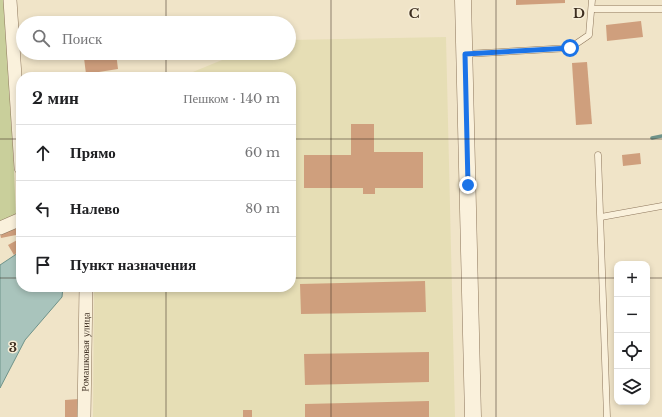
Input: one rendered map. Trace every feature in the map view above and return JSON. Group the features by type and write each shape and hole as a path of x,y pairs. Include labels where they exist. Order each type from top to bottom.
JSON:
{"street":[{"path":"10,0 16,92"},
{"path":"463,0 473,417"},
{"path":"0,228 16,221"},
{"name":"Ромашковая улица","path":"84,417 86,292"}],"lane":[{"path":"465,54 570,48 589,35 593,9 592,0"},
{"path":"593,9 662,9"},
{"path":"598,155 607,417"},
{"path":"601,217 662,206"}],"shaded area":[{"path":"446,37 455,417 93,417 94,292 296,292 296,72 193,72 222,60 296,60 296,40"}],"green space":[{"path":"0,0 7,0 16,219 0,226"}],"water":[{"path":"16,254 16,292 62,292 62,297 25,340 0,388 0,265"}],"building":[{"path":"516,0 565,0 565,3 516,5"},
{"path":"641,21 643,37 607,41 606,25"},
{"path":"84,60 117,60 118,69 99,72 86,72"},
{"path":"587,62 592,124 576,125 572,63"},
{"path":"351,124 374,124 374,152 423,152 423,188 375,188 375,194 363,194 363,188 304,188 304,155 351,155"},
{"path":"640,153 641,164 623,166 622,155"},
{"path":"16,227 16,235 1,238 0,234"},
{"path":"16,241 16,254 14,255 8,245"},
{"path":"425,281 426,312 301,314 300,284"},
{"path":"429,352 429,382 305,385 304,354"},
{"path":"79,399 80,417 65,417 65,400"},
{"path":"429,401 429,417 305,417 305,404"},
{"path":"243,410 252,410 252,417 243,417"}],"waterway":[{"path":"652,138 662,136"}],"route":[{"path":"468,185 465,54 570,48"}]}
